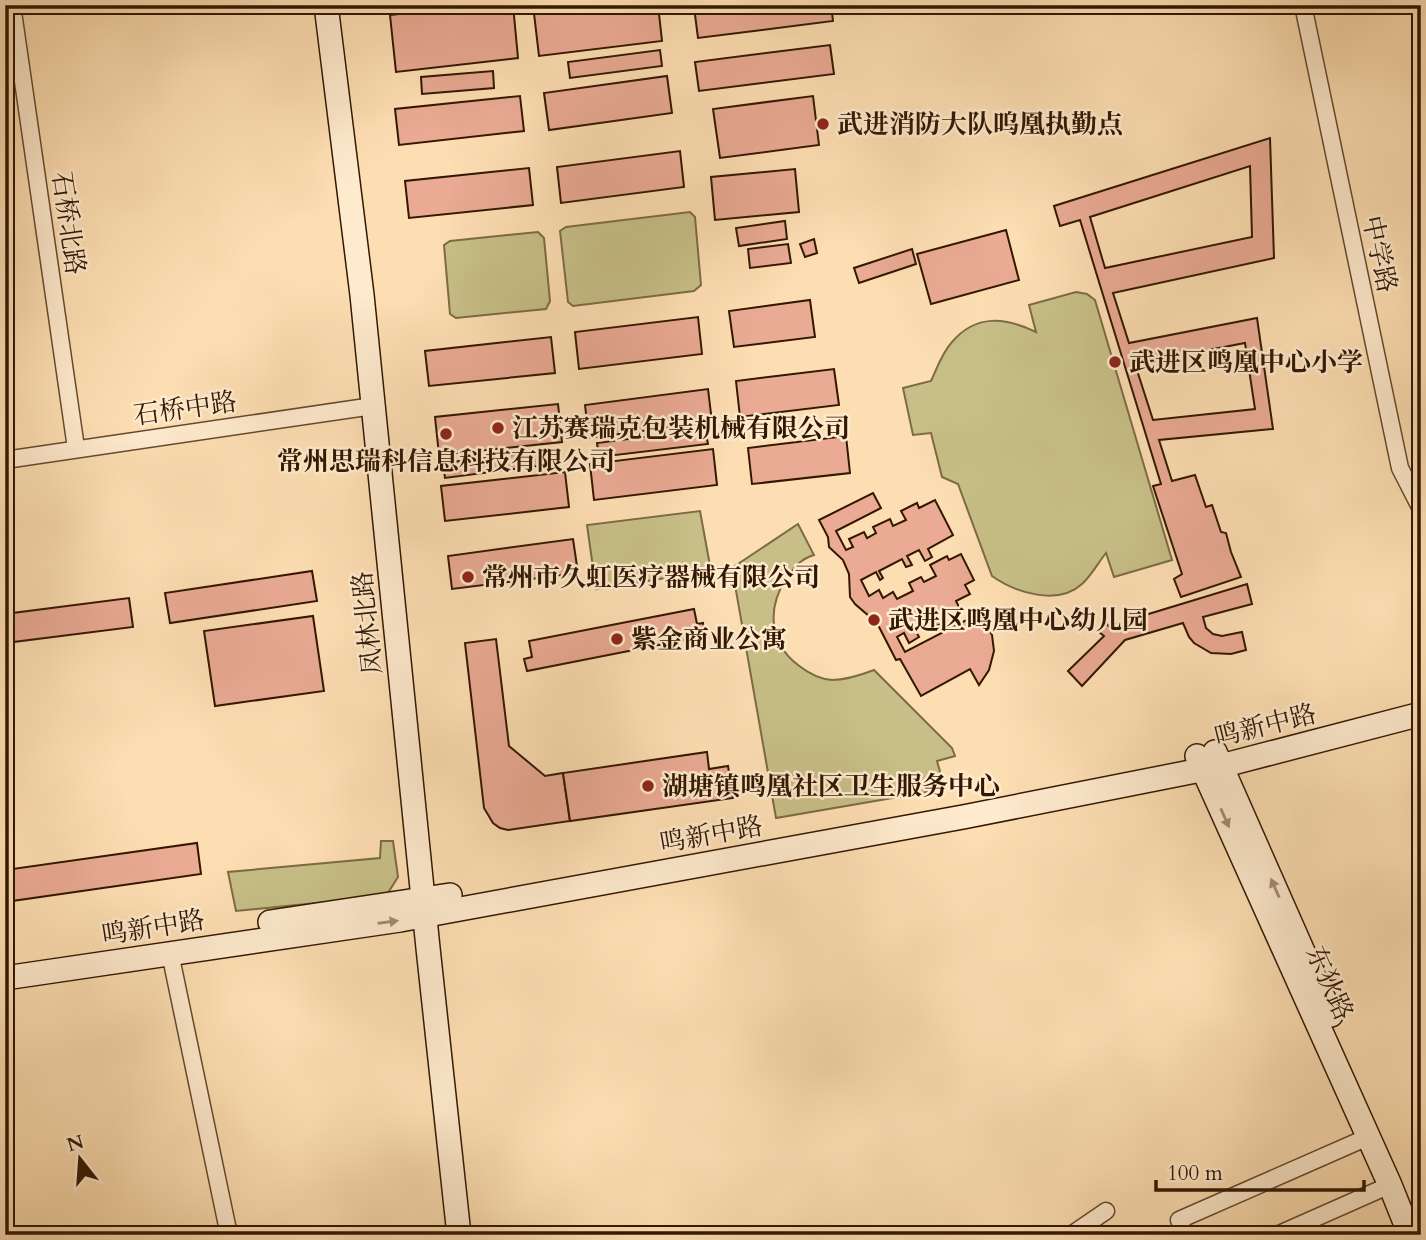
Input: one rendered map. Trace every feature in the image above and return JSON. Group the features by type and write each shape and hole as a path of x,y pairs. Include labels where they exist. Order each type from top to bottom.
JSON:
{"street":[{"name":"石桥北路","path":"12,5 76,448"},
{"name":"凤林北路","path":"326,5 362,295 459,1235"},
{"name":"中学路","path":"1303,5 1400,468 1421,509"},
{"name":"石桥中路","path":"5,460 373,405"},
{"name":"鸣新中路","path":"1209,761 1421,701"},
{"name":"鸣新中路","path":"5,962 424,907 968,803 1209,761 1421,714"},
{"name":"东狄路","path":"1209,761 1410,1235"},
{"name":"东狄路","path":"1209,761 1421,1220"},
{"name":"鸣新中路","path":"5,978 400,920 424,907"},
{"path":"170,953 229,1235"},
{"path":"1185,1235 1179,1220 1368,1137"},
{"path":"1277,1235 1390,1185"},
{"path":"1071,1235 1106,1210"}],"shaded area":[{"path":"690,212 695,217 701,285 694,291 573,306 568,302 560,231 566,227"},
{"path":"538,232 544,238 550,301 546,309 456,318 450,314 444,245 450,241"},
{"path":"1076,292 1087,294 1095,300 1172,560 1114,577 1106,553 1085,581 1072,591 1049,596 1037,595 1013,588 992,576 958,484 942,477 931,433 913,435 903,388 931,381 948,346 971,327 1002,321 1036,332 1029,305"},
{"path":"700,511 711,571 596,589 587,525"},
{"path":"798,524 814,555 798,564 780,590 774,625 781,646 798,665 823,678 843,679 874,670 952,748 955,756 937,761 945,789 776,818 732,568"},
{"path":"381,841 393,841 398,877 386,896 236,911 228,872 380,858"}],"building":[{"path":"481,5 513,5 518,58 396,72 390,15"},
{"path":"533,5 658,5 662,41 539,56"},
{"path":"831,5 833,21 698,38 694,7"},
{"path":"830,45 834,74 699,91 695,62"},
{"path":"660,50 662,66 570,78 568,62"},
{"path":"493,71 494,88 422,94 421,77"},
{"path":"667,76 672,113 549,130 544,93"},
{"path":"520,96 524,131 399,145 395,109"},
{"path":"813,96 819,145 720,158 713,109"},
{"path":"1270,138 1274,258 1113,293 1129,343 1257,318 1273,429 1159,440 1172,481 1195,475 1206,507 1212,505 1221,532 1226,533 1241,577 1181,597 1174,579 1182,574 1153,486 1161,484 1080,220 1060,226 1054,206","holes":["1250,166 1252,237 1105,268 1090,217","1245,343 1255,409 1153,420 1135,364"]},
{"path":"680,151 684,187 561,203 557,167"},
{"path":"529,168 533,205 409,218 405,181"},
{"path":"795,169 799,212 715,220 711,177"},
{"path":"785,221 787,239 739,246 736,228"},
{"path":"1006,230 1019,280 931,304 917,254"},
{"path":"814,239 817,253 805,257 800,244"},
{"path":"788,244 791,263 750,268 748,249"},
{"path":"912,249 916,264 859,283 854,268"},
{"path":"810,300 815,337 734,347 729,311"},
{"path":"698,317 702,354 579,369 575,332"},
{"path":"551,337 555,373 429,386 425,351"},
{"path":"834,369 839,405 740,417 736,381"},
{"path":"708,389 712,422 589,438 585,405"},
{"name":"江苏赛瑞克包装机械有限公司","path":"558,404 562,442 439,455 435,417"},
{"path":"705,429 708,444 599,457 597,443"},
{"path":"846,436 850,473 752,484 748,448"},
{"path":"559,449 560,463 445,478 443,463"},
{"path":"713,449 717,485 594,500 590,464"},
{"path":"565,472 569,507 445,521 441,486"},
{"path":"873,493 881,508 836,531 846,550 853,547 849,539 864,532 867,538 876,533 873,527 890,519 893,526 906,520 901,511 917,503 919,508 935,500 953,535 928,549 932,557 925,561 919,550 907,556 912,565 906,567 902,559 879,571 883,578 880,580 876,572 861,580 869,596 879,590 883,598 893,592 897,599 913,591 909,583 921,577 924,582 936,576 930,565 947,556 949,560 961,554 974,580 965,585 970,594 956,601 962,613 954,618 950,610 943,613 947,621 937,626 933,619 914,628 919,637 909,643 904,633 897,637 905,652 980,613 992,635 994,651 989,670 979,685 970,669 921,696 900,659 896,660 877,623 850,597 849,574 843,560 829,547 828,537 819,520"},
{"path":"573,539 578,573 452,589 448,556"},
{"path":"312,571 317,601 170,623 165,593"},
{"path":"1247,584 1252,604 1203,617 1206,628 1213,634 1222,636 1242,632 1246,650 1231,654 1211,653 1194,643 1183,623 1125,640 1082,686 1068,671 1104,636 1099,632 1107,624 1110,628"},
{"path":"129,598 133,627 5,643 5,614"},
{"name":"紫金商业公寓","path":"694,609 697,624 703,623 705,636 527,671 524,659 532,657 529,641"},
{"path":"313,616 324,691 215,706 204,631"},
{"path":"496,639 509,746 545,776 563,773 570,821 508,830 493,823 484,808 465,643"},
{"name":"湖塘镇鸣凰社区卫生服务中心","path":"707,752 709,769 728,766 733,798 570,821 563,773"},
{"path":"197,843 201,874 5,902 5,870"}],"place":[{"name":"武进消防大队呜凰执勤点","path":"823,124"},
{"name":"武进区鸣凰中心小学","path":"1115,362"},
{"name":"江苏赛瑞克包装机械有限公司","path":"498,428"},
{"name":"常州思瑞科信息科技有限公司","path":"446,434"},
{"name":"常州市久虹医疗器械有限公司","path":"468,577"},
{"name":"武进区鸣凰中心幼儿园","path":"874,620"},
{"name":"紫金商业公寓","path":"617,639"},
{"name":"湖塘镇鸣凰社区卫生服务中心","path":"648,786"}]}
